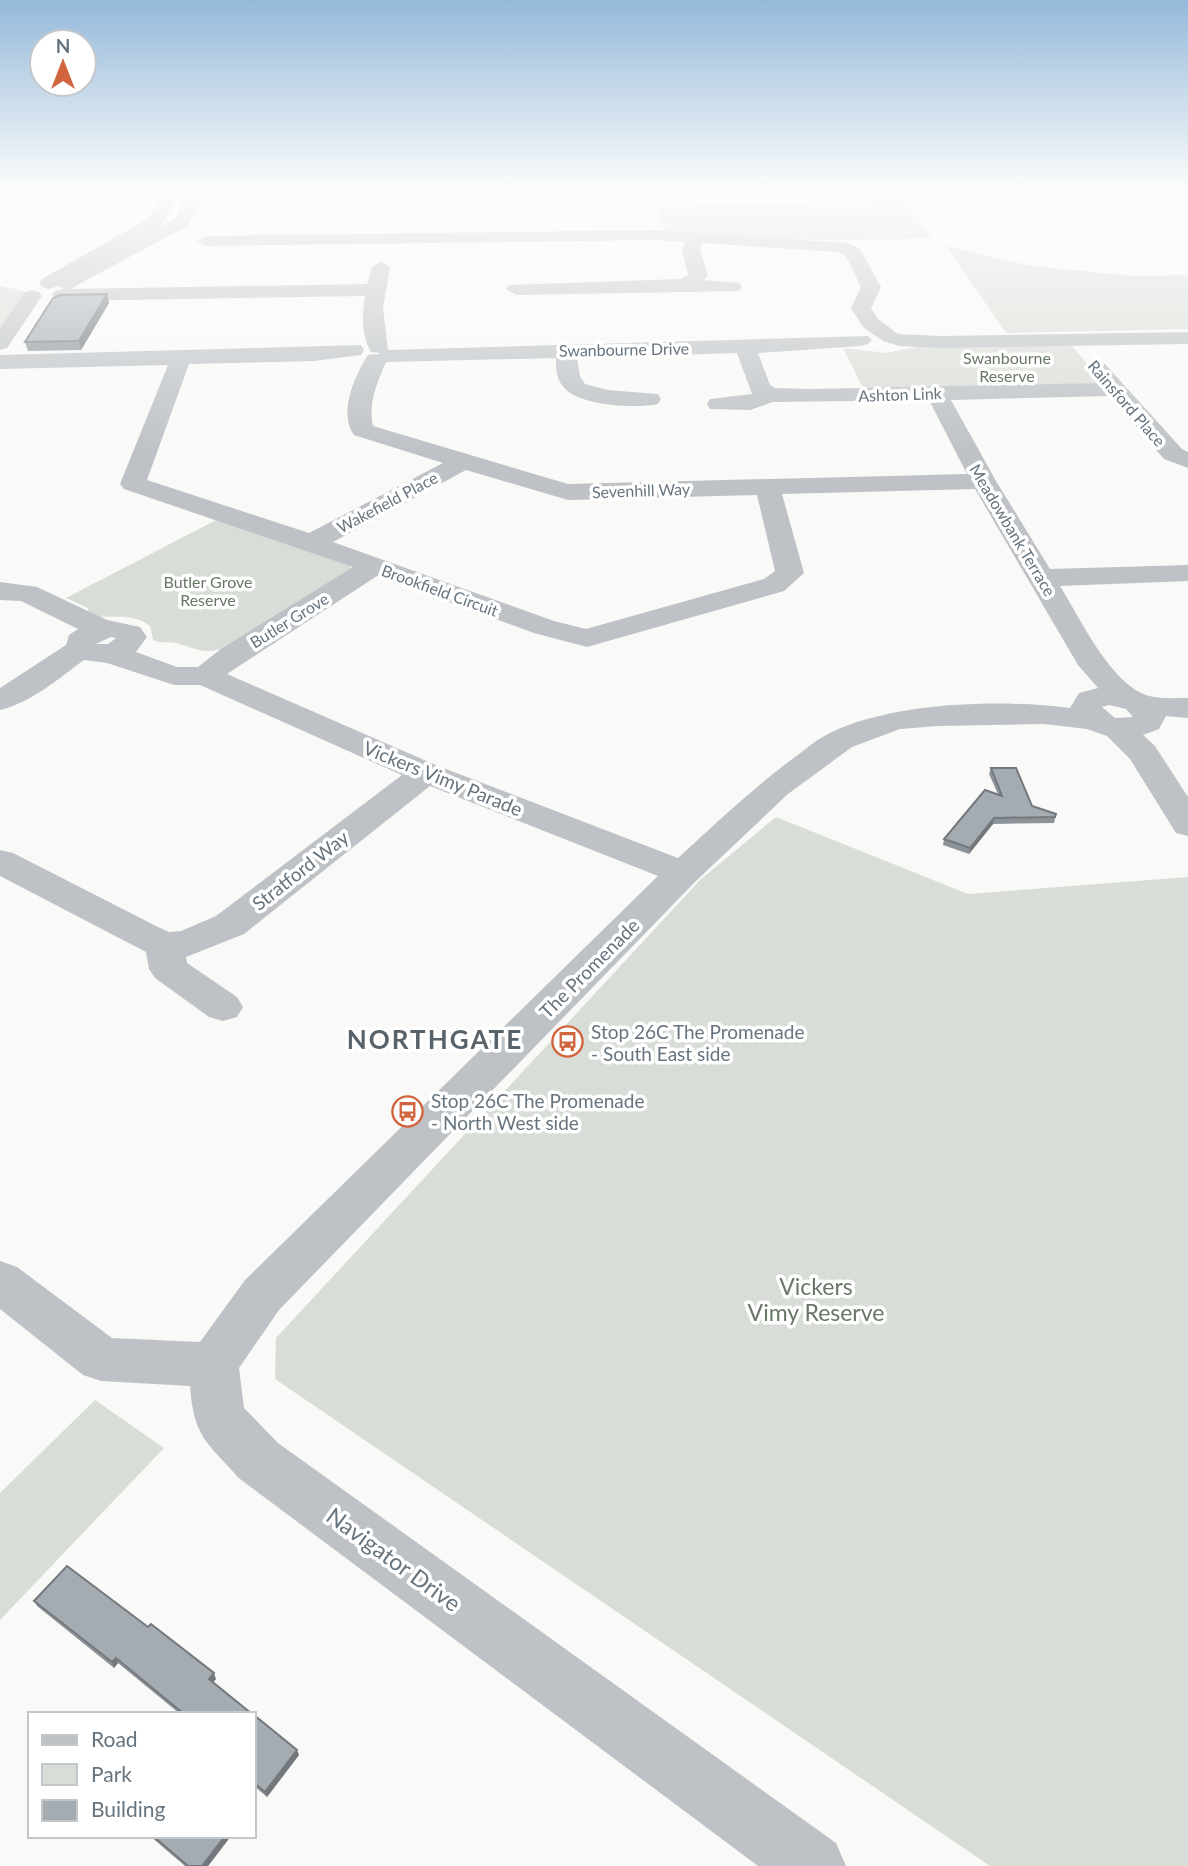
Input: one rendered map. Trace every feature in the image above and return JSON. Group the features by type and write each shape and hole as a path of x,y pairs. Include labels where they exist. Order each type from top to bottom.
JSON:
{"street":[{"path":"0,344 42,291 70,277"},
{"name":"Sevenhill Way","path":"378,277 358,418 362,430 568,492 983,481"},
{"path":"684,285 697,277"},
{"path":"866,277 872,287 861,308 866,337"},
{"path":"516,289 684,285 732,287"},
{"path":"42,291 103,294 375,290"},
{"name":"Swanbourne Drive","path":"0,362 814,345 866,337 891,351 898,341 1074,341"},
{"path":"1074,341 1188,338"},
{"name":"Rainsford Place","path":"1074,341 1113,389 1187,468"},
{"path":"745,346 760,389 770,395"},
{"path":"566,350 570,381 578,390 624,399 650,399"},
{"name":"Brookfield Circuit","path":"181,358 134,484 286,534 544,628 587,638 774,585 790,573 767,485"},
{"name":"Ashton Link","path":"718,404 750,403 770,395 1113,389"},
{"name":"Meadowbank Terrace","path":"936,392 983,481 1188,825"},
{"name":"Wakefield Place","path":"286,534 433,453"},
{"name":"Wakefield Place","path":"311,543 463,461"},
{"name":"Butler Grove","path":"205,676 232,655 374,566"},
{"path":"1042,578 1188,573"},
{"name":"Vickers Vimy Parade","path":"0,591 7,606 174,676 205,676 426,773 683,873"},
{"path":"0,701 101,644"},
{"name":"The Promenade","path":"213,1364 262,1295 683,873 776,787 839,740 895,720 938,716 1044,714 1122,717 1188,709"},
{"name":"Stratford Way","path":"164,945 186,944 230,925 426,773"},
{"path":"0,861 164,945 169,969 223,1007"},
{"path":"0,1281 101,1359 157,1364 213,1364"},
{"name":"Navigator Drive","path":"213,1364 219,1418 259,1461 813,1866"}],"green space":[{"path":"967,277 1188,277 1188,329 1006,333"},
{"path":"0,286 24,291 27,296 0,335"},
{"name":"Swanbourne Reserve","path":"1065,344 1073,347 1099,378 1100,383 865,392 843,348 887,353 921,346"},
{"name":"Butler Grove Reserve","path":"220,518 350,566 352,570 222,649 214,650 203,651 153,640 150,626 143,621 128,617 89,615 88,608 66,598"},
{"name":"Vickers Vimy Reserve","path":"776,817 968,894 1188,877 1188,1866 990,1866 275,1379 276,1338 700,880"},
{"path":"95,1400 164,1448 0,1620 0,1493"}],"building":[{"path":"107,294 79,341 25,342 53,298 60,295"},
{"path":"991,768 1016,768 1032,806 1056,814 1055,817 994,818 970,848 944,839 985,790 1002,796"},
{"path":"67,1566 148,1627 151,1624 214,1673 209,1679 250,1712 182,1712 116,1658 112,1662 34,1601"},
{"path":"256,1717 297,1750 265,1792 256,1785"},
{"path":"155,1838 223,1838 202,1866 188,1866"}],"place":[{"name":"Stop 26C The Promenade - South East side","path":"568,1042"},
{"name":"Stop 26C The Promenade - North West side","path":"408,1111"}],"district":[{"name":"NORTHGATE","path":"435,1039"}]}
